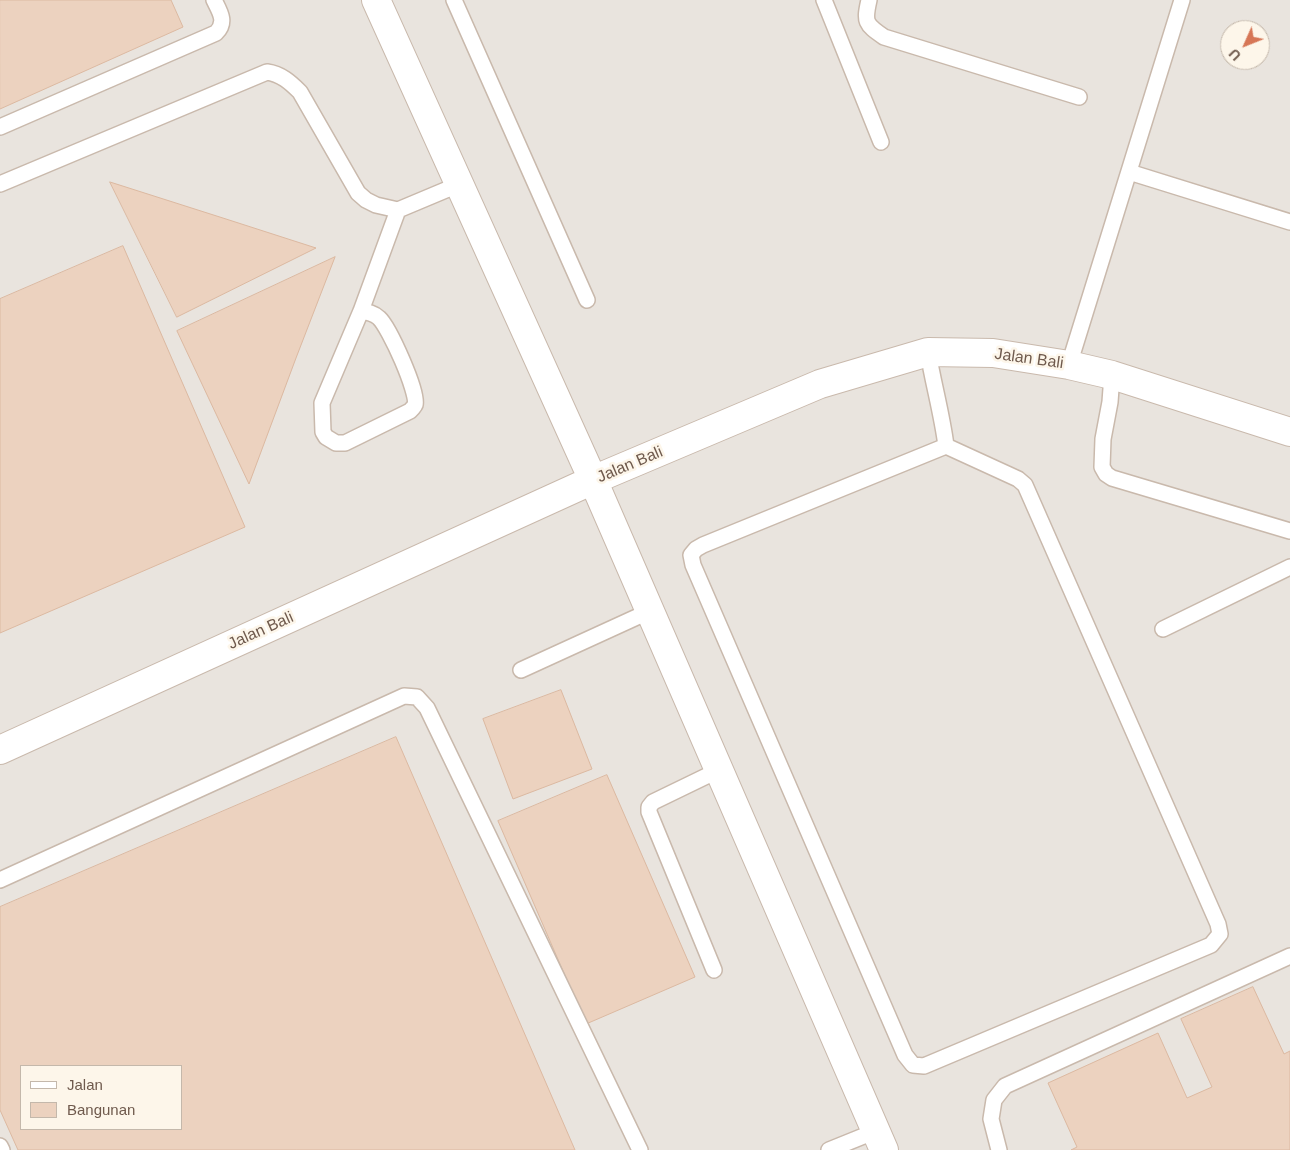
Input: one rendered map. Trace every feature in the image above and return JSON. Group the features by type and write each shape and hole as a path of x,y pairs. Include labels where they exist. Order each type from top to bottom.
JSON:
{"street":[{"path":"384,2 460,184 593,480 880,1140"},
{"name":"Jalan Bali","path":"0,750 593,480 820,384 928,352 1072,356 1112,375 1290,432"}],"lane":[{"path":"0,127 216,33 222,27 223,19 214,0"},
{"path":"454,0 588,300"},
{"path":"824,0 881,142"},
{"path":"869,0 866,17 871,27 884,37 1079,96"},
{"path":"1072,356 1182,0"},
{"path":"0,184 267,72 276,74 288,81 300,92 358,193 366,200 376,205 398,210 460,184"},
{"path":"1129,172 1290,222"},
{"path":"361,311 378,316 384,323 406,370 415,399 415,406 410,411 346,443 336,443 326,437 323,432 322,403 361,311 398,210"},
{"path":"928,352 932,382 945,439 1025,484 1218,924 1220,934 1212,945 924,1066 913,1065 905,1055 693,566 691,555 703,545 945,439"},
{"path":"1112,375 1110,402 1103,439 1102,467 1106,474 1112,478 1290,531"},
{"path":"1163,628 1290,566"},
{"path":"521,670 650,611"},
{"path":"0,880 404,696 418,697 427,708 640,1150"},
{"path":"714,970 649,812 649,807 653,802 719,770"},
{"path":"999,1150 991,1119 994,1100 1005,1086 1290,956"},
{"path":"828,1150 880,1140"},
{"path":"0,1146 2,1150"}],"shaded area":[{"path":"0,0 1290,0 1290,1150 0,1150"}],"building":[{"path":"0,0 171,0 183,27 0,109"},
{"path":"110,182 226,219 316,248 177,317"},
{"path":"123,246 245,527 0,633 0,299"},
{"path":"335,257 296,358 249,484 177,331"},
{"path":"561,690 592,769 513,799 483,719"},
{"path":"396,737 575,1150 18,1150 0,1110 0,907"},
{"path":"607,775 695,977 586,1024 498,821"},
{"path":"1253,987 1284,1054 1290,1051 1290,1150 1071,1150 1077,1147 1048,1083 1158,1033 1187,1098 1212,1087 1181,1019"}]}
